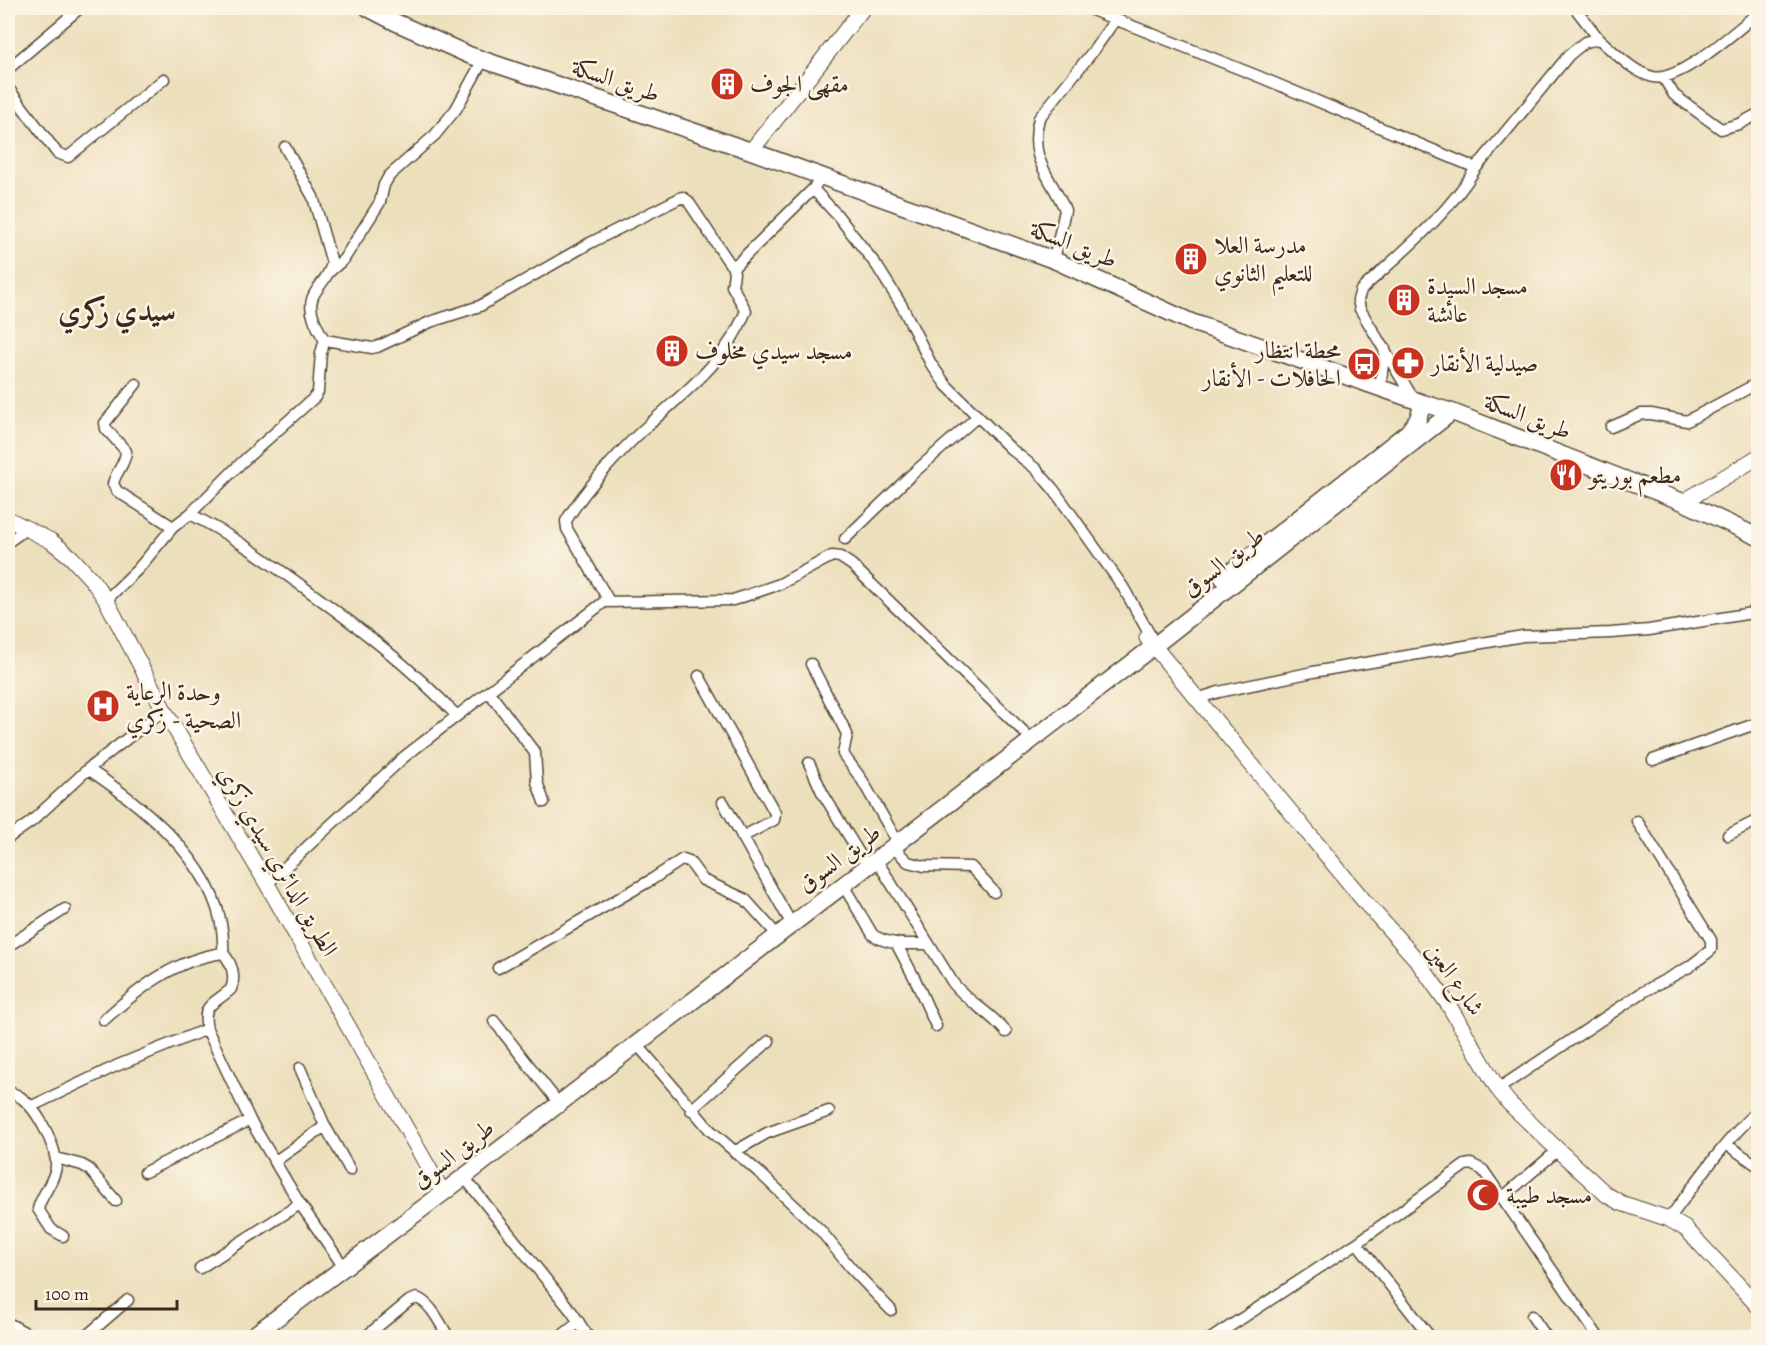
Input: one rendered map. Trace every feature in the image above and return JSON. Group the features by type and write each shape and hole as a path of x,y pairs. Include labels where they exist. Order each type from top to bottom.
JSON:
{"main road":[{"name":"طريق السكة","path":"368,8 483,60 751,151 817,183 1054,260 1191,322 1452,412 1683,502 1758,537"},
{"name":"طريق السوق","path":"251,1337 440,1189 553,1096 771,928 1030,740 1408,432 1418,419 1419,402"},
{"name":"طريق السوق","path":"893,840 1024,732 1452,412"},
{"name":"طريق السوق","path":"236,1338 339,1260 440,1189 464,1177 843,885 869,858"}],"street":[{"path":"8,69 80,8"},
{"path":"751,151 863,8"},
{"path":"1087,8 1476,168"},
{"path":"1575,8 1599,39 1642,72 1655,77 1679,72 1758,13"},
{"path":"1054,260 1065,210 1040,165 1036,139 1039,118 1088,58 1115,20"},
{"path":"1419,402 1360,309 1358,300 1361,290 1416,240 1464,189 1476,168 1569,55 1585,42 1599,39"},
{"path":"328,272 344,259 380,202 389,176 435,135 456,109 483,60"},
{"path":"1663,77 1674,94 1721,129 1739,124 1758,114"},
{"path":"8,88 57,153 68,156 164,79"},
{"path":"106,600 138,569 173,527 190,514 318,392 321,353 325,340 310,305 310,299 332,262 313,197 285,147"},
{"path":"732,265 736,265 761,241 817,183 838,216 877,266 902,306 931,364 946,385 1011,449 1036,469 1054,490 1123,587 1150,640"},
{"path":"325,340 377,347 430,322 480,306 590,243 682,197 688,201 732,265 734,273 732,286 746,311 711,369 644,429 602,474 566,520 567,529 609,601"},
{"path":"1380,388 1385,349"},
{"path":"1611,427 1641,414 1687,421 1758,383"},
{"path":"136,384 105,423 106,429 126,451 126,458 113,484 117,491 173,527"},
{"path":"845,539 910,476 978,416"},
{"path":"1683,502 1758,457"},
{"path":"190,514 226,533 365,631 413,672 457,716"},
{"name":"الطريق الدائري سيدي زكري","path":"8,519 51,541 71,557 106,600 164,710 267,884 440,1189"},
{"path":"8,542 26,529"},
{"path":"267,884 404,757 604,602 733,600 780,584 832,556 840,557 852,565 1024,732"},
{"path":"1196,699 1313,672 1523,636 1649,630 1758,612"},
{"name":"شارع العين","path":"1150,640 1196,699 1430,977 1498,1089 1509,1103 1557,1150 1614,1199 1669,1219 1686,1229 1758,1306"},
{"path":"811,664 847,734 843,754 871,793 893,840 908,862 924,866 971,867 994,892"},
{"path":"699,676 775,813 774,820 742,837"},
{"path":"489,692 535,753 537,782 544,802"},
{"path":"8,838 31,822 88,769 164,710"},
{"path":"1653,760 1758,723"},
{"path":"809,763 831,807 930,944 940,964 965,997 995,1018 1006,1032"},
{"path":"88,769 122,792 157,821 203,876 212,894 224,937 223,953 230,960 233,984 227,993 210,1004 206,1010 204,1018 207,1029 250,1120 300,1204 339,1260"},
{"path":"723,802 787,916"},
{"path":"1728,835 1758,820"},
{"path":"1498,1089 1643,992 1689,967 1711,950 1711,940 1637,821"},
{"path":"498,968 651,880 683,859 689,861 703,880 745,899 771,928"},
{"path":"843,885 873,935 896,944 930,944"},
{"path":"8,946 65,909"},
{"path":"896,944 936,1026"},
{"path":"104,1020 138,990 170,971 189,961 223,953"},
{"path":"494,1021 553,1096"},
{"path":"32,1106 116,1066 207,1029"},
{"path":"691,1110 769,1041"},
{"path":"636,1043 710,1130 821,1231 849,1267 891,1310"},
{"path":"300,1068 325,1126 350,1170"},
{"path":"8,1093 19,1096 32,1106 56,1158 56,1169 38,1209 51,1229 63,1236"},
{"path":"1669,1219 1703,1172 1740,1127 1758,1110"},
{"path":"735,1152 767,1133 829,1111"},
{"path":"145,1172 250,1120"},
{"path":"274,1162 325,1126"},
{"path":"1726,1144 1758,1166"},
{"path":"1503,1197 1557,1150"},
{"path":"56,1158 89,1169 116,1201"},
{"path":"1212,1338 1357,1243 1465,1165 1471,1164 1483,1170 1503,1197 1599,1338"},
{"path":"464,1177 579,1322 589,1338"},
{"path":"200,1268 300,1204"},
{"path":"1357,1243 1431,1338"},
{"path":"364,1338 409,1301 417,1298 429,1308 449,1338"},
{"path":"84,1338 128,1300"},
{"path":"1532,1316 1546,1338"},
{"path":"559,1338 579,1322"},
{"path":"8,1323 35,1338"}],"shaded area":[{"name":"وحدة الرعاية الصحية - زكري","path":"130,681 139,695 135,697 137,700 135,702 132,699 127,702 123,698 112,705 112,709 102,716 107,723 96,730 91,723 99,717 92,707"}],"place":[{"name":"مقهى الجوف","path":"727,84"},
{"name":"مدرسة العلا للتعليم الثانوي","path":"1191,259"},
{"name":"مسجد السيدة عائشة","path":"1404,300"},
{"name":"مسجد سيدي مخلوف","path":"672,351"},
{"name":"صيدلية الأنقار","path":"1408,363"},
{"name":"محطة انتظار الحافلات - الأنقار","path":"1364,364"},
{"name":"مطعم بوريتو","path":"1566,475"},
{"name":"وحدة الرعاية الصحية - زكري","path":"103,706"},
{"name":"مسجد طيبة","path":"1483,1195"}],"district":[{"name":"سيدي زكري","path":"117,311"}]}
